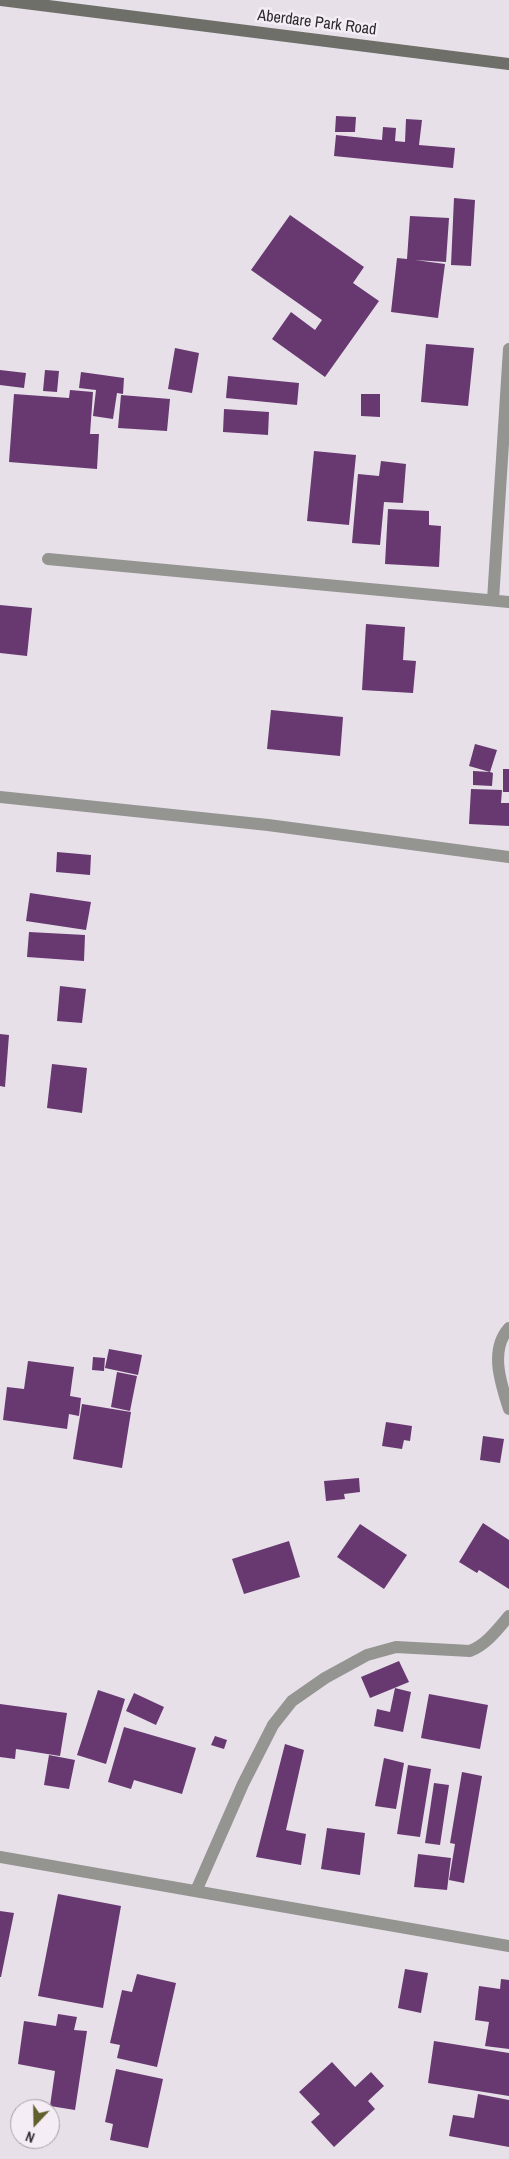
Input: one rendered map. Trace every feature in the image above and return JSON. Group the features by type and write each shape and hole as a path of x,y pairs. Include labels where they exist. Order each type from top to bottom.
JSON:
{"street":[{"name":"Aberdare Park Road","path":"1,0 509,64"},
{"path":"493,600 509,349"},
{"path":"48,559 509,602"},
{"path":"0,797 268,825 509,857"},
{"path":"509,1328 497,1349 499,1367 509,1409"},
{"path":"196,1891 243,1784 272,1725 292,1701 326,1678 367,1655 396,1647 470,1651 478,1648 488,1641 509,1616"},
{"path":"0,1857 509,1946"}],"building":[{"path":"336,116 356,117 355,132 335,132"},
{"path":"406,119 422,120 419,145 455,148 453,168 334,156 336,135 382,140 383,127 396,128 395,141 405,142"},
{"path":"454,198 475,200 471,266 451,265"},
{"path":"290,215 364,267 353,283 379,301 325,377 272,339 291,312 315,330 322,320 251,270"},
{"path":"410,216 449,218 446,262 415,260 445,264 438,318 391,312 397,258 407,259"},
{"path":"426,344 474,348 468,406 421,402"},
{"path":"175,348 199,353 192,393 168,389"},
{"path":"0,370 26,373 24,388 0,385"},
{"path":"45,370 59,371 57,392 43,391"},
{"path":"81,372 124,378 123,394 117,393 113,419 93,416 96,390 79,388"},
{"path":"228,376 299,383 297,405 226,398"},
{"path":"70,390 93,392 90,434 99,434 97,469 9,462 14,394 69,398"},
{"path":"361,394 380,394 380,417 361,416"},
{"path":"121,395 170,399 167,431 118,428"},
{"path":"224,409 269,412 268,435 223,432"},
{"path":"314,451 356,455 349,525 307,521"},
{"path":"381,461 406,464 403,503 384,502 380,545 352,543 358,474 379,476"},
{"path":"388,509 429,511 429,525 441,526 439,567 385,564"},
{"path":"0,605 32,608 27,656 0,653"},
{"path":"366,624 405,627 403,660 416,661 413,693 362,690"},
{"path":"271,710 343,717 340,756 267,749"},
{"path":"475,744 497,750 490,772 469,766"},
{"path":"503,769 509,769 509,792 503,792"},
{"path":"473,771 493,773 492,786 473,785"},
{"path":"471,789 502,790 501,803 509,803 509,826 469,824"},
{"path":"57,852 91,855 90,875 56,872"},
{"path":"30,893 91,902 86,930 26,921"},
{"path":"29,932 85,935 84,961 27,957"},
{"path":"60,986 86,989 82,1023 57,1021"},
{"path":"0,1034 9,1035 5,1087 0,1086"},
{"path":"52,1064 87,1068 82,1113 47,1108"},
{"path":"109,1349 142,1355 138,1375 105,1368"},
{"path":"93,1357 105,1358 104,1371 92,1370"},
{"path":"28,1361 74,1367 70,1396 81,1398 79,1416 69,1414 67,1429 3,1420 7,1387 24,1389"},
{"path":"117,1372 137,1376 130,1411 111,1407"},
{"path":"82,1404 131,1412 122,1468 73,1459"},
{"path":"386,1422 412,1426 410,1441 404,1440 402,1449 382,1446"},
{"path":"483,1436 504,1439 500,1463 480,1460"},
{"path":"359,1478 360,1492 344,1494 345,1499 326,1501 324,1481"},
{"path":"483,1523 509,1540 509,1589 479,1570 477,1573 459,1562"},
{"path":"360,1524 407,1555 384,1589 337,1557"},
{"path":"289,1541 300,1577 244,1594 232,1559"},
{"path":"399,1661 409,1682 370,1698 361,1677"},
{"path":"395,1688 411,1692 403,1732 374,1726 377,1709 390,1712"},
{"path":"98,1690 125,1699 106,1764 77,1755"},
{"path":"134,1693 164,1707 156,1725 126,1711"},
{"path":"429,1694 488,1705 480,1749 421,1738"},
{"path":"0,1704 67,1713 60,1756 16,1749 15,1759 0,1757"},
{"path":"124,1727 196,1748 182,1794 134,1780 131,1789 108,1782"},
{"path":"215,1736 227,1740 224,1749 211,1745"},
{"path":"285,1744 304,1750 286,1830 306,1834 301,1865 256,1857"},
{"path":"49,1755 75,1760 69,1789 44,1785"},
{"path":"384,1758 404,1763 396,1809 375,1806"},
{"path":"408,1765 431,1769 420,1837 397,1834"},
{"path":"462,1772 482,1776 464,1883 449,1880 455,1844 450,1843"},
{"path":"434,1783 449,1785 440,1845 425,1843"},
{"path":"327,1828 365,1833 360,1875 321,1869"},
{"path":"418,1854 451,1858 447,1890 414,1887"},
{"path":"58,1894 121,1906 103,2008 38,1996"},
{"path":"0,1911 14,1913 1,1977 0,1977"},
{"path":"405,1969 428,1973 421,2013 398,2008"},
{"path":"137,1974 176,1983 157,2067 117,2058 120,2045 110,2043 122,1990 132,1992"},
{"path":"501,1979 509,1980 509,2049 485,2046 489,2022 475,2020 479,1986 500,1989"},
{"path":"58,2014 77,2017 74,2030 87,2031 75,2110 60,2108 60,2099 51,2099 55,2071 18,2064 24,2021 56,2026"},
{"path":"434,2041 509,2053 509,2096 428,2083"},
{"path":"332,2062 355,2087 371,2072 384,2086 368,2101 375,2109 334,2147 311,2122 320,2114 299,2092"},
{"path":"116,2069 163,2079 148,2148 110,2140 113,2124 105,2122"},
{"path":"478,2094 509,2100 509,2147 449,2136 453,2115 474,2118"}]}
